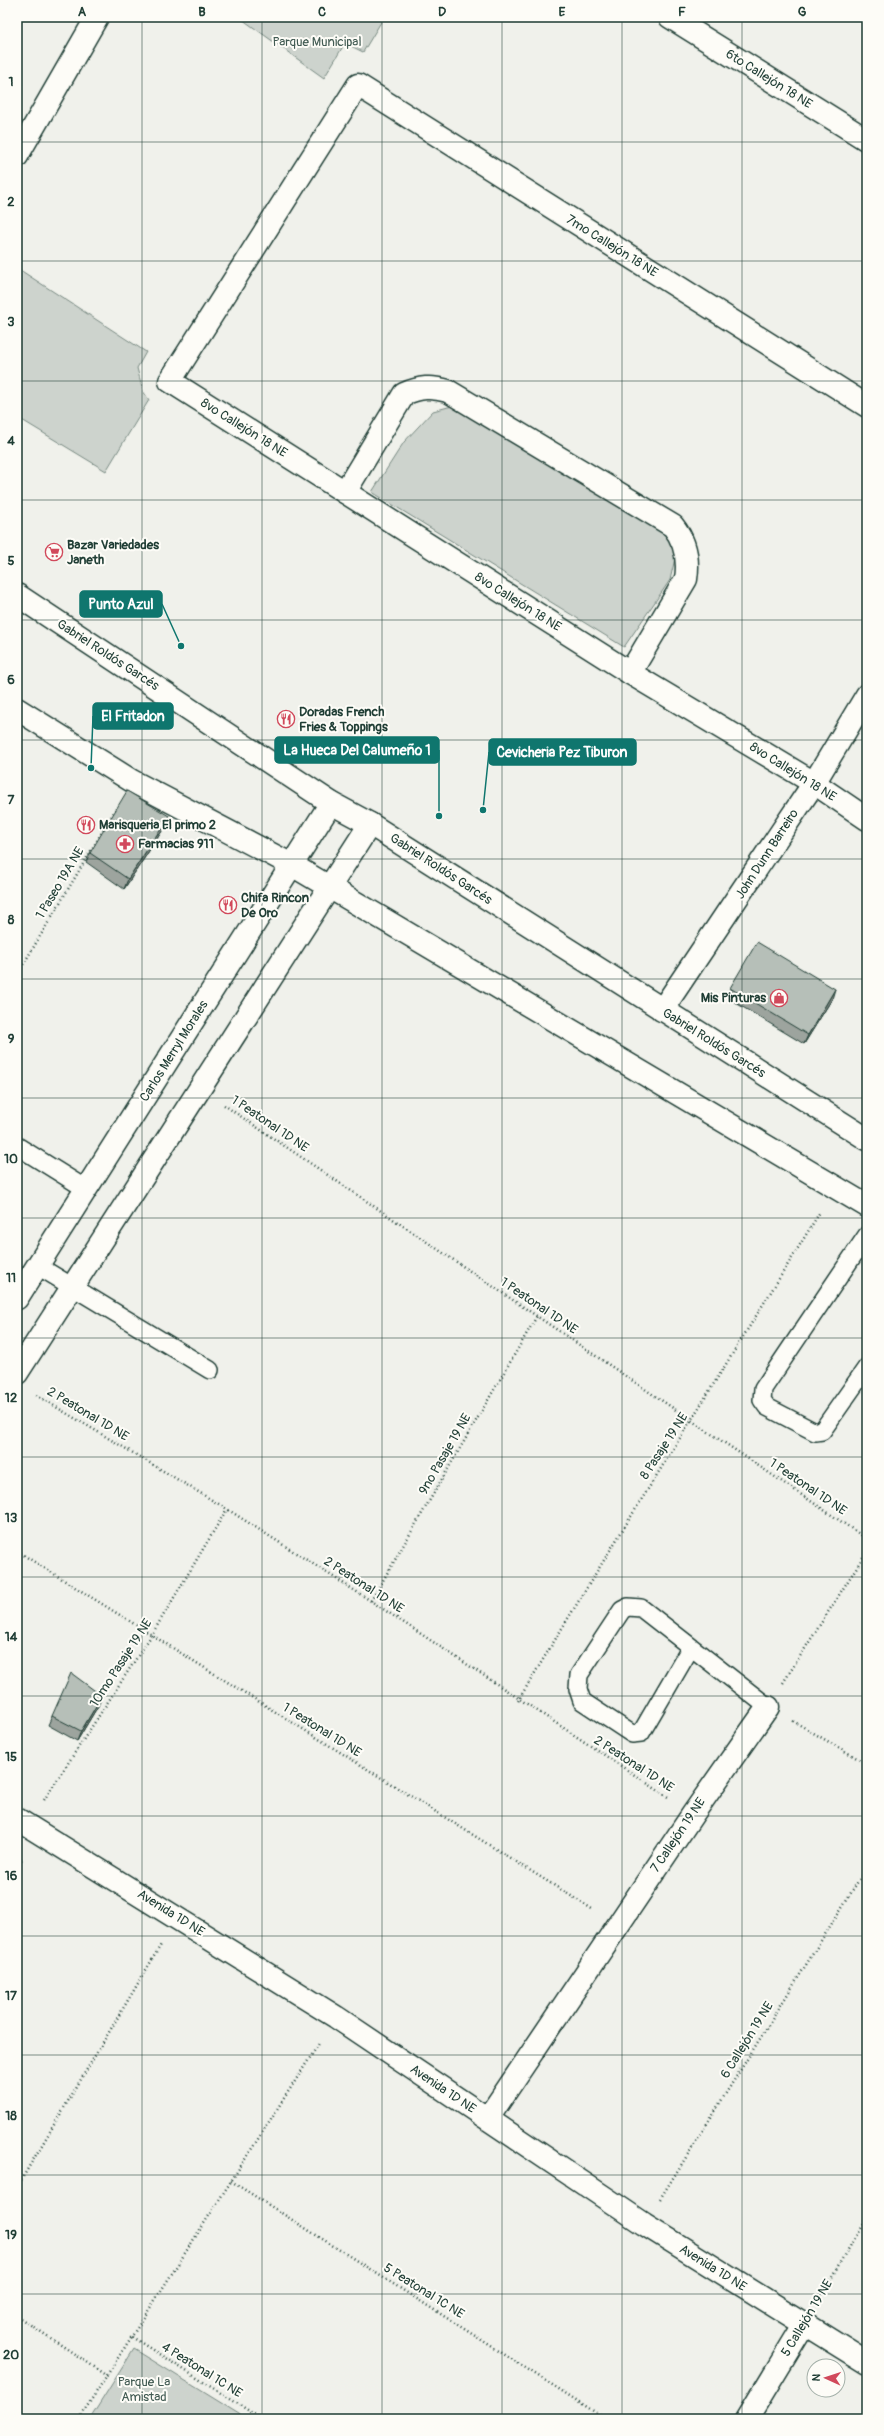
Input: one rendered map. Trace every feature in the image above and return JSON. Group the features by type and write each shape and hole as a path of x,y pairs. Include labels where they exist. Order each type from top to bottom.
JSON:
{"street":[{"path":"17,156 97,17"},
{"name":"6to Callejón 18 NE","path":"670,17 867,140"},
{"name":"8vo Callejón 18 NE","path":"358,85 170,381 630,673 814,783 867,819"},
{"name":"7mo Callejón 18 NE","path":"358,85 867,406"},
{"path":"345,492 404,394 417,388 433,387 448,391 673,526 680,535 685,549 688,565 686,579 630,673"},
{"name":"Gabriel Roldós Garcés","path":"17,595 331,803 370,824 867,1139"},
{"name":"John Dunn Barreiro","path":"662,1010 814,783 867,695"},
{"path":"17,708 132,781 292,865 328,888 867,1206"},
{"name":"Carlos Merryl Morales","path":"17,1298 331,803"},
{"path":"17,1373 370,824"},
{"name":"7 Callejón 19 NE","path":"488,2118 617,1925 768,1706"},
{"name":"Avenida 1D NE","path":"22,1822 336,2017 644,2224 867,2363"},
{"name":"5 Callejón 19 NE","path":"747,2419 804,2325"}],"lane":[{"path":"17,1146 86,1189"},
{"path":"867,1236 763,1389 762,1400 767,1407 815,1432 822,1431 867,1368"},
{"path":"38,1266 210,1370"},
{"path":"691,1647 642,1733 632,1734 582,1701 578,1689 580,1675 622,1610 628,1607 641,1608 768,1706"}],"path":[{"name":"1 Paseo 19A NE","path":"17,975 132,781"},
{"name":"1 Peatonal 1D NE","path":"200,1089 867,1539"},
{"name":"8 Pasaje 19 NE","path":"518,1700 598,1568 692,1421 823,1208"},
{"name":"9no Pasaje 19 NE","path":"371,1601 537,1316"},
{"name":"2 Peatonal 1D NE","path":"29,1391 228,1509 371,1601 518,1700 693,1814"},
{"name":"10mo Pasaje 19 NE","path":"22,1822 151,1636 228,1509"},
{"name":"1 Peatonal 1D NE","path":"17,1551 151,1636 617,1925"},
{"path":"867,1551 768,1706 867,1764"},
{"name":"6 Callejón 19 NE","path":"644,2224 867,1867"},
{"path":"17,2187 177,1917"},
{"path":"79,2419 108,2376 336,2017"},
{"name":"5 Peatonal 1C NE","path":"231,2182 606,2419"},
{"name":"5 Callejón 19 NE","path":"804,2325 867,2217"},
{"path":"17,2316 108,2376"},
{"name":"4 Peatonal 1C NE","path":"132,2337 262,2419"}],"green space":[{"name":"Parque Municipal","path":"239,17 384,17 363,52 345,43 324,78"},
{"path":"17,268 146,352 137,368 143,391 149,400 106,471 17,417"},
{"path":"456,405 666,532 676,554 670,580 624,647 372,492 404,442 433,411"},
{"name":"Parque La Amistad","path":"134,2349 247,2419 90,2419"}],"building":[{"name":"Farmacias 911","path":"127,791 169,816 128,879 90,853"},
{"name":"Mis Pinturas","path":"757,942 835,989 808,1035 730,988"},
{"path":"71,1673 102,1696 81,1731 52,1716"}],"place":[{"name":"Bazar Variedades Janeth","path":"54,552"},
{"name":"Punto Azul","path":"181,646"},
{"name":"Doradas French Fries & Toppings","path":"286,719"},
{"name":"El Fritadon","path":"91,768"},
{"name":"Cevicheria Pez Tiburon","path":"483,810"},
{"name":"La Hueca Del Calumeño 1","path":"439,816"},
{"name":"Marisqueria El primo 2","path":"86,825"},
{"name":"Farmacias 911","path":"125,844"},
{"name":"Chifa Rincon De Oro","path":"228,905"},
{"name":"Mis Pinturas","path":"779,998"}]}
